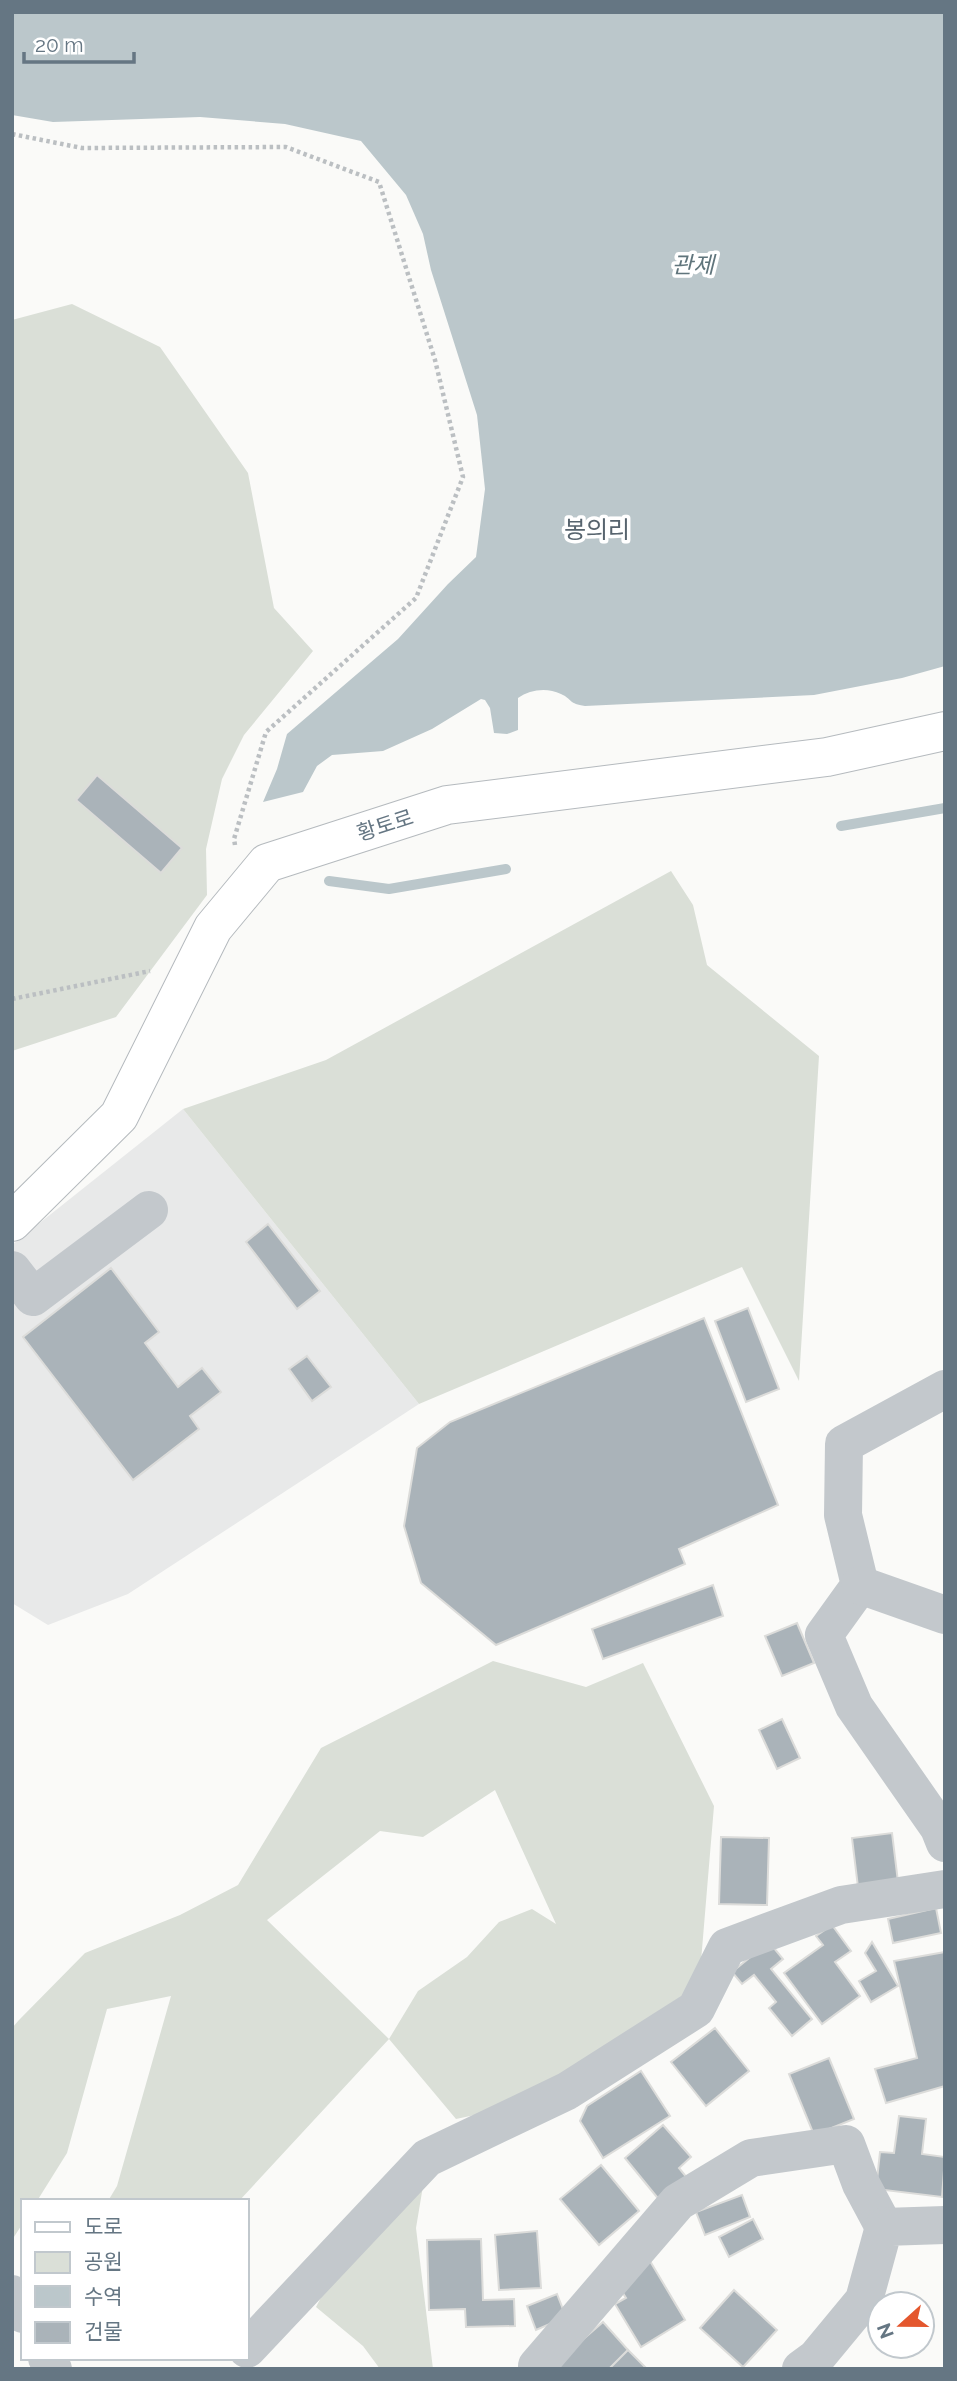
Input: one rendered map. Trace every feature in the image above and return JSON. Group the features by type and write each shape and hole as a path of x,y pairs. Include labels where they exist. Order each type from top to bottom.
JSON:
{"main road":[{"name":"황토로","path":"12,1222 119,1116 213,928 267,863 447,805 827,757 945,731"}],"street":[{"path":"12,1270 33,1297 149,1210"},
{"path":"945,1389 844,1444 843,1514 860,1585 824,1635 854,1706 939,1828 945,1843"},
{"path":"860,1585 945,1615"},
{"path":"248,2347 427,2158 567,2091 696,2009 727,1947 841,1905 945,1889"},
{"path":"537,2366 678,2202 751,2158 846,2144 861,2185 884,2227 864,2300 816,2358 801,2369"},
{"path":"884,2227 945,2225"},
{"path":"12,2294 21,2310"}],"path":[{"path":"12,134 82,148 286,147 379,182 435,360 463,477 416,598 266,732 233,839 245,889"},
{"path":"12,999 196,962"}],"shaded area":[{"path":"183,1109 419,1404 128,1594 48,1625 12,1603 12,1245"}],"green space":[{"path":"72,304 160,347 248,473 274,608 313,651 244,735 222,779 206,849 207,895 116,1017 12,1051 12,320"},
{"path":"671,871 693,905 707,965 819,1056 799,1381 742,1267 419,1404 183,1109 326,1060"},
{"path":"493,1661 586,1687 643,1663 714,1806 699,1985 512,2107 456,2119 389,2039 241,2199 109,2199 117,2186 171,1996 107,2009 67,2153 38,2199 21,2199 21,2226 12,2240 12,2028 85,1953 180,1915 238,1885 321,1748","holes":["495,1790 556,1924 532,1909 499,1922 467,1957 418,1991 389,2039 267,1920 380,1831 423,1837"]},
{"path":"425,2174 416,2228 433,2369 380,2369 363,2346 316,2307 328,2284"}],"water":[{"name":"관제","path":"12,12 945,12 945,666 902,678 814,695 585,706 555,692 538,690 518,698 518,730 507,734 494,733 490,708 485,700 481,699 432,729 383,751 332,755 317,766 303,792 263,802 277,769 287,734 398,639 476,557 485,489 477,415 431,270 423,234 406,195 361,141 285,124 200,117 53,122 12,115"}],"building":[{"path":"97,775 182,848 161,873 76,800"},
{"path":"268,1224 320,1291 297,1309 246,1242"},
{"path":"111,1268 159,1332 145,1343 178,1387 202,1368 221,1392 190,1416 199,1429 133,1480 23,1337"},
{"path":"748,1308 779,1389 746,1402 715,1321"},
{"path":"704,1318 778,1505 679,1549 685,1564 496,1645 421,1583 404,1526 417,1448 450,1422"},
{"path":"307,1356 331,1387 312,1401 289,1369"},
{"path":"713,1585 723,1616 603,1659 592,1629"},
{"path":"797,1623 814,1663 782,1676 765,1636"},
{"path":"782,1719 800,1758 777,1769 759,1730"},
{"path":"892,1833 898,1882 858,1887 852,1838"},
{"path":"721,1837 769,1838 767,1905 719,1904"},
{"path":"936,1908 941,1933 893,1943 888,1919"},
{"path":"832,1925 851,1951 835,1962 860,1996 822,2024 784,1973 823,1945 816,1936"},
{"path":"769,1942 783,1959 771,1969 812,2019 792,2036 769,2008 776,2002 754,1975 742,1984 732,1972"},
{"path":"872,1942 898,1986 871,2002 859,1981 876,1971 865,1953"},
{"path":"945,1952 945,2086 886,2103 875,2069 917,2058 894,1961"},
{"path":"715,2028 749,2071 706,2106 671,2062"},
{"path":"829,2058 854,2119 814,2135 789,2074"},
{"path":"641,2071 670,2116 603,2158 580,2121 587,2106"},
{"path":"899,2116 926,2119 922,2154 945,2157 942,2197 876,2189 880,2152 894,2153"},
{"path":"663,2125 691,2157 679,2168 688,2179 661,2202 625,2158"},
{"path":"601,2165 639,2211 599,2245 560,2199"},
{"path":"742,2195 750,2217 705,2235 696,2212"},
{"path":"753,2219 763,2239 729,2257 719,2237"},
{"path":"537,2231 541,2288 499,2290 495,2235"},
{"path":"481,2239 483,2300 514,2299 515,2326 466,2327 465,2309 429,2310 427,2240"},
{"path":"650,2261 685,2320 641,2347 615,2304 626,2298 616,2282"},
{"path":"734,2290 777,2330 743,2367 700,2328"},
{"path":"557,2294 566,2317 536,2330 527,2306"},
{"path":"603,2322 628,2350 609,2369 549,2369"},
{"path":"628,2350 647,2369 609,2369"}],"waterway":[{"path":"841,826 945,808"},
{"path":"329,881 389,889 506,869"}],"district":[{"name":"봉의리","path":"597,529"}]}
